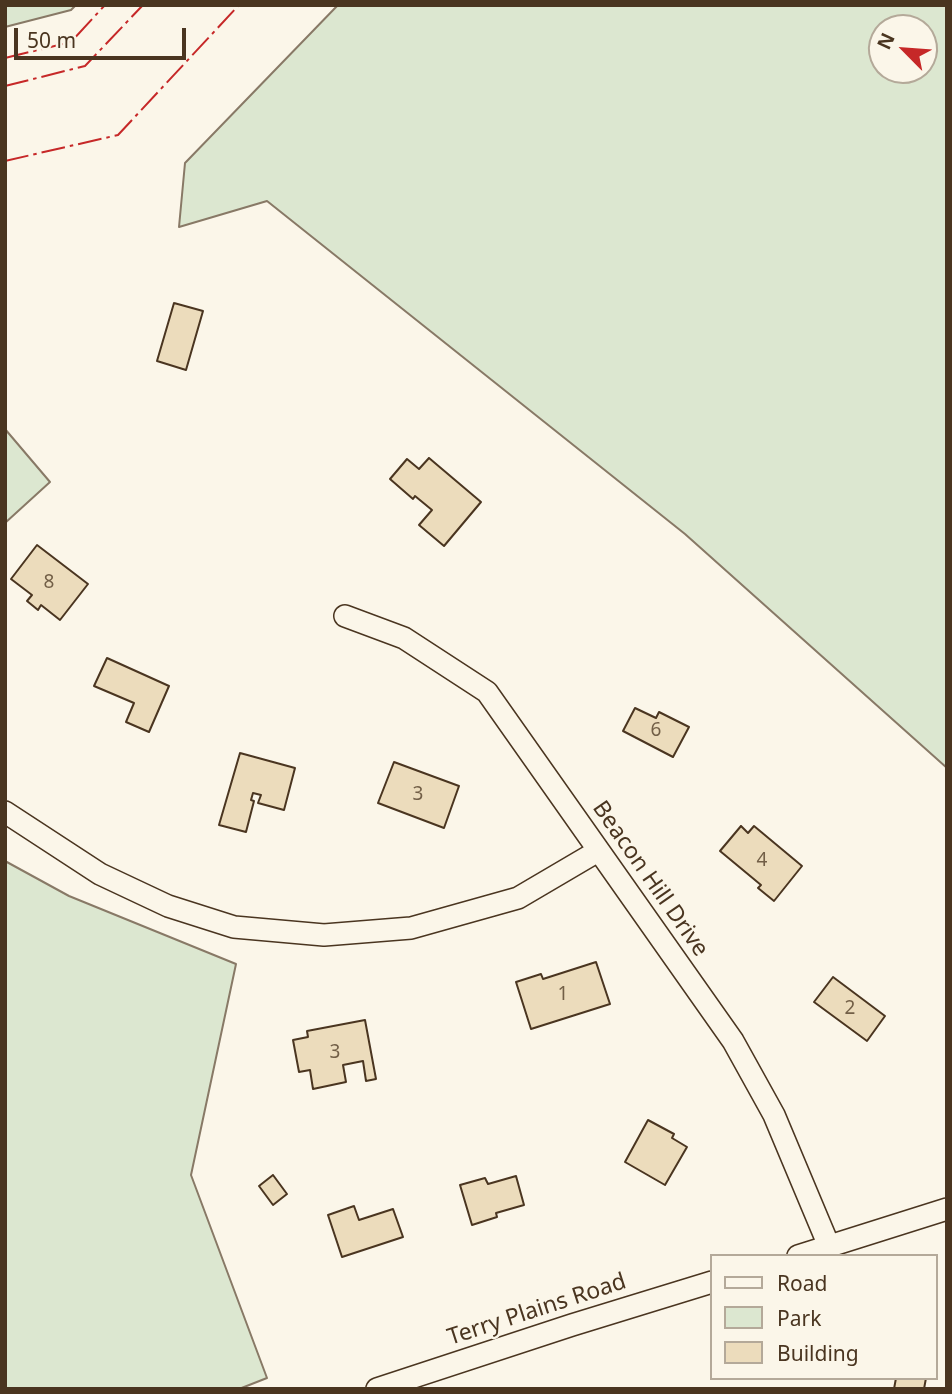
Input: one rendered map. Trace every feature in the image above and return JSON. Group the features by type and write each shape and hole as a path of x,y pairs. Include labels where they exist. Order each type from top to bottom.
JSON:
{"street":[{"name":"Beacon Hill Drive","path":"345,616 404,638 487,692 733,1041 774,1115 829,1246"},
{"path":"5,812 100,874 168,906 234,927 324,935 411,928 518,898 598,851"},
{"path":"804,1254 947,1209"},
{"name":"Terry Plains Road","path":"377,1389 710,1283"}],"green space":[{"path":"5,5 76,5 71,10 5,27"},
{"path":"338,5 947,5 947,768 685,534 267,201 179,227 185,163"},
{"path":"5,429 50,482 5,523"},
{"path":"5,861 69,896 236,964 191,1175 267,1378 239,1389 5,1389"}],"building":[{"path":"174,303 203,311 186,370 157,361"},
{"path":"429,458 481,502 444,546 419,525 432,510 415,496 413,499 390,479 407,459 419,469"},
{"path":"37,545 88,584 60,620 41,605 38,610 27,601 32,595 11,579"},
{"path":"107,658 169,686 149,732 126,722 134,703 94,686"},
{"path":"635,708 656,718 659,712 689,727 673,757 623,731"},
{"path":"240,753 295,768 284,810 258,803 261,795 253,793 251,800 254,801 246,832 219,825"},
{"path":"394,762 459,786 444,828 378,803"},
{"path":"741,826 748,833 754,826 802,866 774,901 758,888 761,885 720,851"},
{"path":"596,962 610,1004 531,1029 516,982 541,974 543,979"},
{"path":"833,977 885,1016 867,1041 814,1002"},
{"path":"365,1020 376,1079 366,1081 363,1061 343,1065 346,1082 313,1089 310,1070 299,1072 293,1040 308,1037 307,1031"},
{"path":"648,1120 674,1134 672,1138 687,1147 665,1185 625,1162"},
{"path":"273,1175 287,1194 273,1205 259,1186"},
{"path":"516,1176 524,1205 496,1213 497,1217 472,1225 460,1185 485,1178 488,1184"},
{"path":"354,1206 359,1220 393,1209 403,1237 342,1257 328,1215"},
{"path":"896,1380 926,1380 924,1389 894,1389"}],"power":[{"path":"5,58 71,42 105,5"},
{"path":"5,86 85,66 143,5"},
{"path":"5,161 118,135 239,5"}]}
